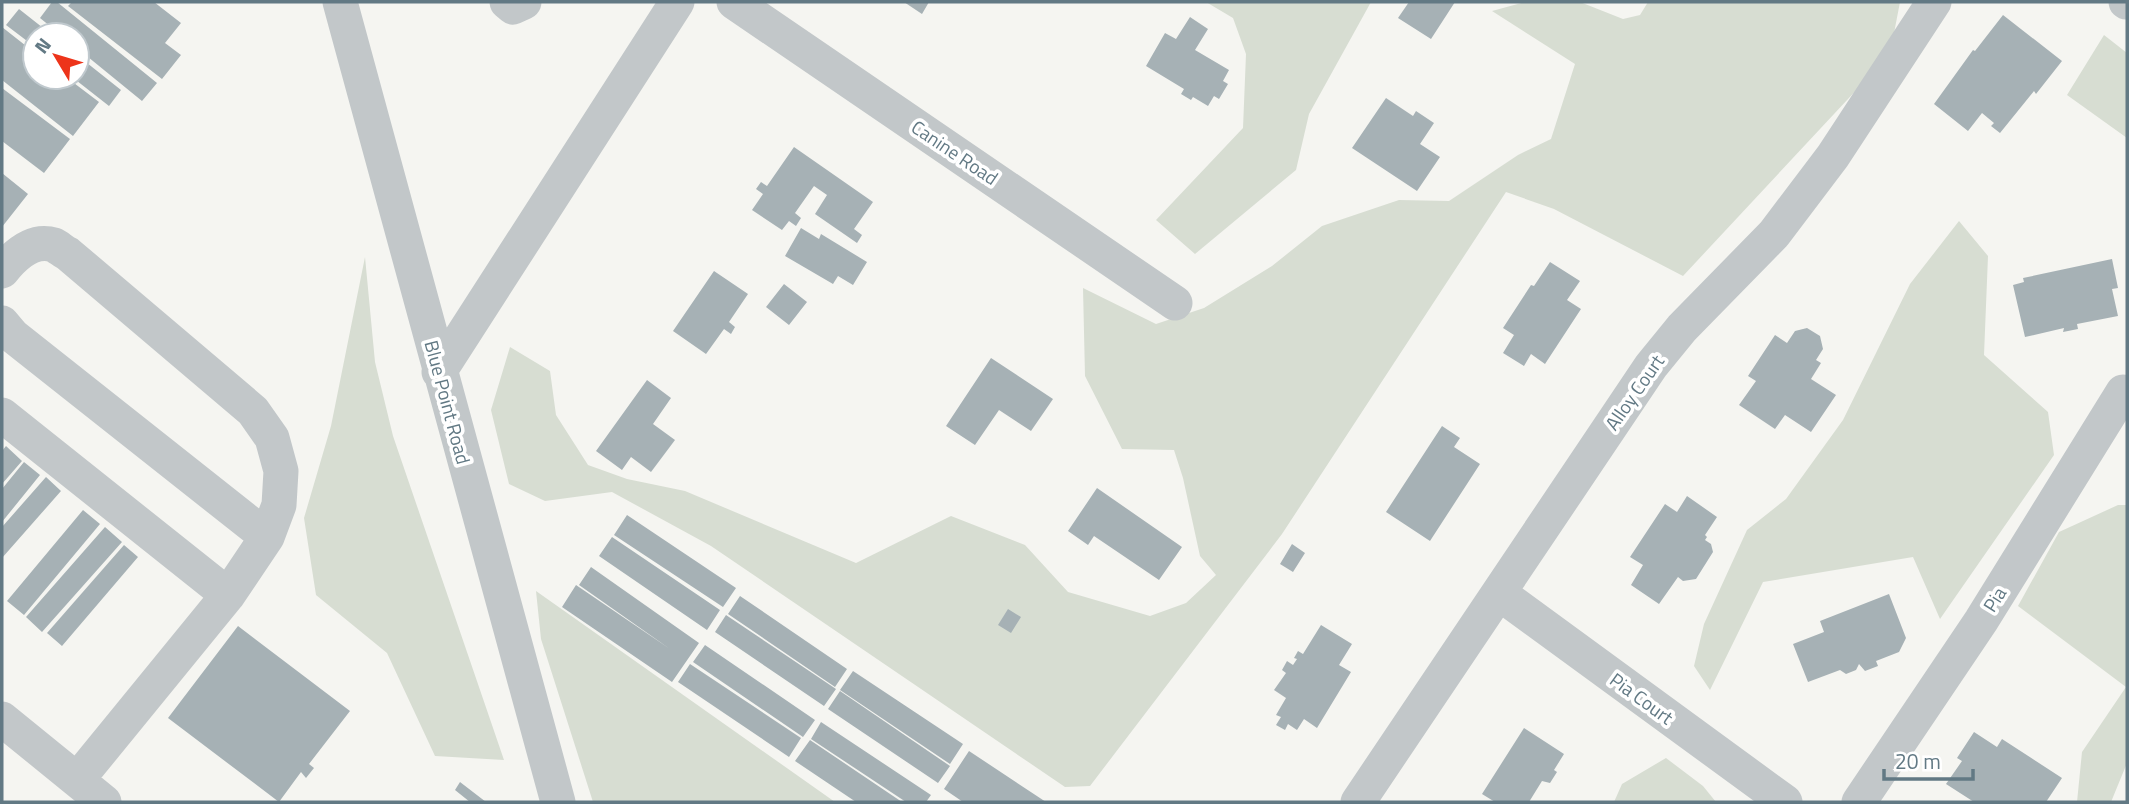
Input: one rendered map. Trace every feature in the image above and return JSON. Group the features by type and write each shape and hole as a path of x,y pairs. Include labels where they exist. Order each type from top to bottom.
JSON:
{"street":[{"name":"Blue Point Road","path":"340,2 558,802"},
{"path":"507,2 513,7 524,2"},
{"path":"439,372 677,2"},
{"name":"Canine Road","path":"734,2 1175,303"},
{"name":"Alloy Court","path":"1358,802 1651,366 1682,328 1774,234 1833,156 1934,2"},
{"path":"2,271 14,256 33,245 53,244 68,254 253,411 272,438 281,471 279,505 267,537 228,595 78,780"},
{"path":"2,323 13,336 267,537"},
{"name":"Pia","path":"1859,802 1980,621 2123,392"},
{"path":"2,415 228,595"},
{"name":"Pia Court","path":"1499,593 1785,802"},
{"path":"2,719 104,802"}],"shaded area":[{"path":"1206,2 1371,2 1309,114 1296,170 1195,254 1156,220 1243,128 1246,54 1233,18"},
{"path":"1525,2 1580,2 1623,19 1640,15 1648,2 1900,2 1890,54 1683,276 1554,209 1506,192 1282,534 1090,786 1065,787 711,546 612,492 545,501 509,484 491,410 510,347 550,371 556,415 588,465 627,479 685,491 856,563 951,516 1025,545 1068,592 1150,616 1186,603 1216,575 1200,556 1174,450 1122,449 1085,376 1083,288 1156,324 1204,308 1272,266 1322,226 1399,200 1449,201 1518,155 1551,139 1575,64 1492,11"},
{"path":"2104,35 2127,53 2127,138 2067,95"},
{"path":"1959,221 1988,256 1984,355 2048,412 2054,455 1940,619 1913,557 1763,582 1710,690 1694,666 1704,624 1747,530 1786,499 1843,420 1910,284"},
{"path":"365,257 375,362 393,436 504,760 435,756 387,653 316,595 304,518 331,426"},
{"path":"2118,505 2127,505 2127,763 2111,802 2077,802 2082,752 2126,687 2018,606 2059,532"},
{"path":"536,591 835,802 593,802 541,639"},
{"path":"1666,758 1703,786 1716,802 1614,802 1622,784"}],"building":[{"path":"52,2 57,2 80,21 44,21 40,18"},
{"path":"72,2 154,2 181,23 165,43 181,55 162,79 91,24 91,21 68,6"},
{"path":"904,2 929,2 922,14"},
{"path":"1409,2 1455,2 1431,39 1398,18"},
{"path":"19,9 34,21 21,21 21,36 6,25"},
{"path":"2003,15 2062,61 2000,133 1991,126 1994,123 1982,113 1968,131 1934,104 1973,50 1975,51"},
{"path":"1190,17 1208,29 1195,50 1229,70 1223,81 1228,84 1219,99 1214,96 1208,106 1193,97 1191,100 1181,94 1184,89 1146,66 1165,33 1176,39"},
{"path":"2,27 21,42 21,91 84,91 99,102 73,136 2,80"},
{"path":"91,30 157,83 142,101 91,59"},
{"path":"91,66 121,90 109,106 90,91"},
{"path":"2,88 70,139 44,173 2,141"},
{"path":"1386,98 1413,116 1416,111 1434,123 1420,144 1440,157 1417,191 1352,148"},
{"path":"794,147 873,202 854,229 862,235 857,243 815,214 827,195 814,186 795,213 801,218 796,226 789,221 782,230 752,210 763,194 756,189 761,182 767,186"},
{"path":"2,173 28,194 2,227"},
{"path":"801,228 819,239 821,234 867,262 853,285 838,276 833,284 785,256"},
{"path":"2112,259 2118,288 2112,289 2118,316 2077,324 2078,329 2063,332 2064,328 2025,337 2013,285 2024,282 2023,278"},
{"path":"1550,262 1580,281 1567,300 1581,309 1545,364 1531,354 1524,366 1503,353 1514,335 1503,328 1531,285 1534,286"},
{"path":"714,271 748,294 729,322 735,327 731,334 724,329 706,354 673,331"},
{"path":"784,284 807,302 789,325 766,307"},
{"path":"1807,328 1820,336 1823,349 1816,360 1821,363 1811,379 1836,395 1811,432 1785,415 1775,429 1739,405 1756,381 1748,376 1775,335 1787,343 1795,331"},
{"path":"991,358 1053,399 1031,431 999,410 975,445 946,426"},
{"path":"647,380 671,398 653,424 675,440 651,472 631,457 622,470 596,451"},
{"path":"1442,426 1460,438 1454,447 1480,464 1430,541 1386,512"},
{"path":"6,446 22,461 2,484 2,451"},
{"path":"24,462 40,475 2,522 2,489"},
{"path":"46,477 61,491 2,558 2,527"},
{"path":"1097,488 1182,547 1159,580 1094,536 1088,545 1068,531"},
{"path":"1687,496 1717,517 1705,535 1705,540 1711,544 1713,552 1696,579 1683,581 1678,577 1659,604 1631,585 1643,565 1630,557 1665,504 1677,512"},
{"path":"83,510 100,524 24,615 7,601"},
{"path":"627,515 736,588 723,607 614,535"},
{"path":"105,527 122,542 42,632 26,617"},
{"path":"612,537 720,610 707,630 599,556"},
{"path":"1292,544 1305,553 1293,572 1280,564"},
{"path":"124,545 138,557 62,646 47,633"},
{"path":"591,567 699,643 672,682 562,607 576,585 670,649 579,585"},
{"path":"1889,594 1906,638 1899,652 1876,661 1878,666 1865,671 1859,664 1856,670 1846,674 1840,670 1808,682 1793,644 1824,632 1820,621"},
{"path":"740,596 847,669 835,687 728,614"},
{"path":"1008,609 1021,617 1011,633 998,625"},
{"path":"726,615 836,689 824,706 715,632"},
{"path":"1321,625 1352,644 1339,665 1351,672 1317,728 1304,719 1297,730 1288,724 1285,730 1276,725 1281,717 1276,715 1286,698 1274,690 1286,673 1282,670 1287,661 1293,665 1298,651 1303,654"},
{"path":"238,626 350,711 309,764 314,768 306,778 301,772 279,802 168,718"},
{"path":"705,645 815,720 803,737 693,662"},
{"path":"690,664 801,738 789,757 678,682"},
{"path":"853,671 963,744 950,764 840,690"},
{"path":"840,691 950,766 938,783 828,709"},
{"path":"821,722 931,795 926,802 906,802 811,739"},
{"path":"1524,728 1564,754 1554,770 1557,772 1550,783 1542,781 1529,802 1495,802 1482,794"},
{"path":"1974,732 1997,747 2002,739 2062,778 2046,802 1974,802 1946,784 1962,761 1957,758"},
{"path":"810,740 902,802 856,802 795,761"},
{"path":"969,751 1046,802 963,802 944,789"},
{"path":"460,782 486,802 470,802 455,790"}]}
